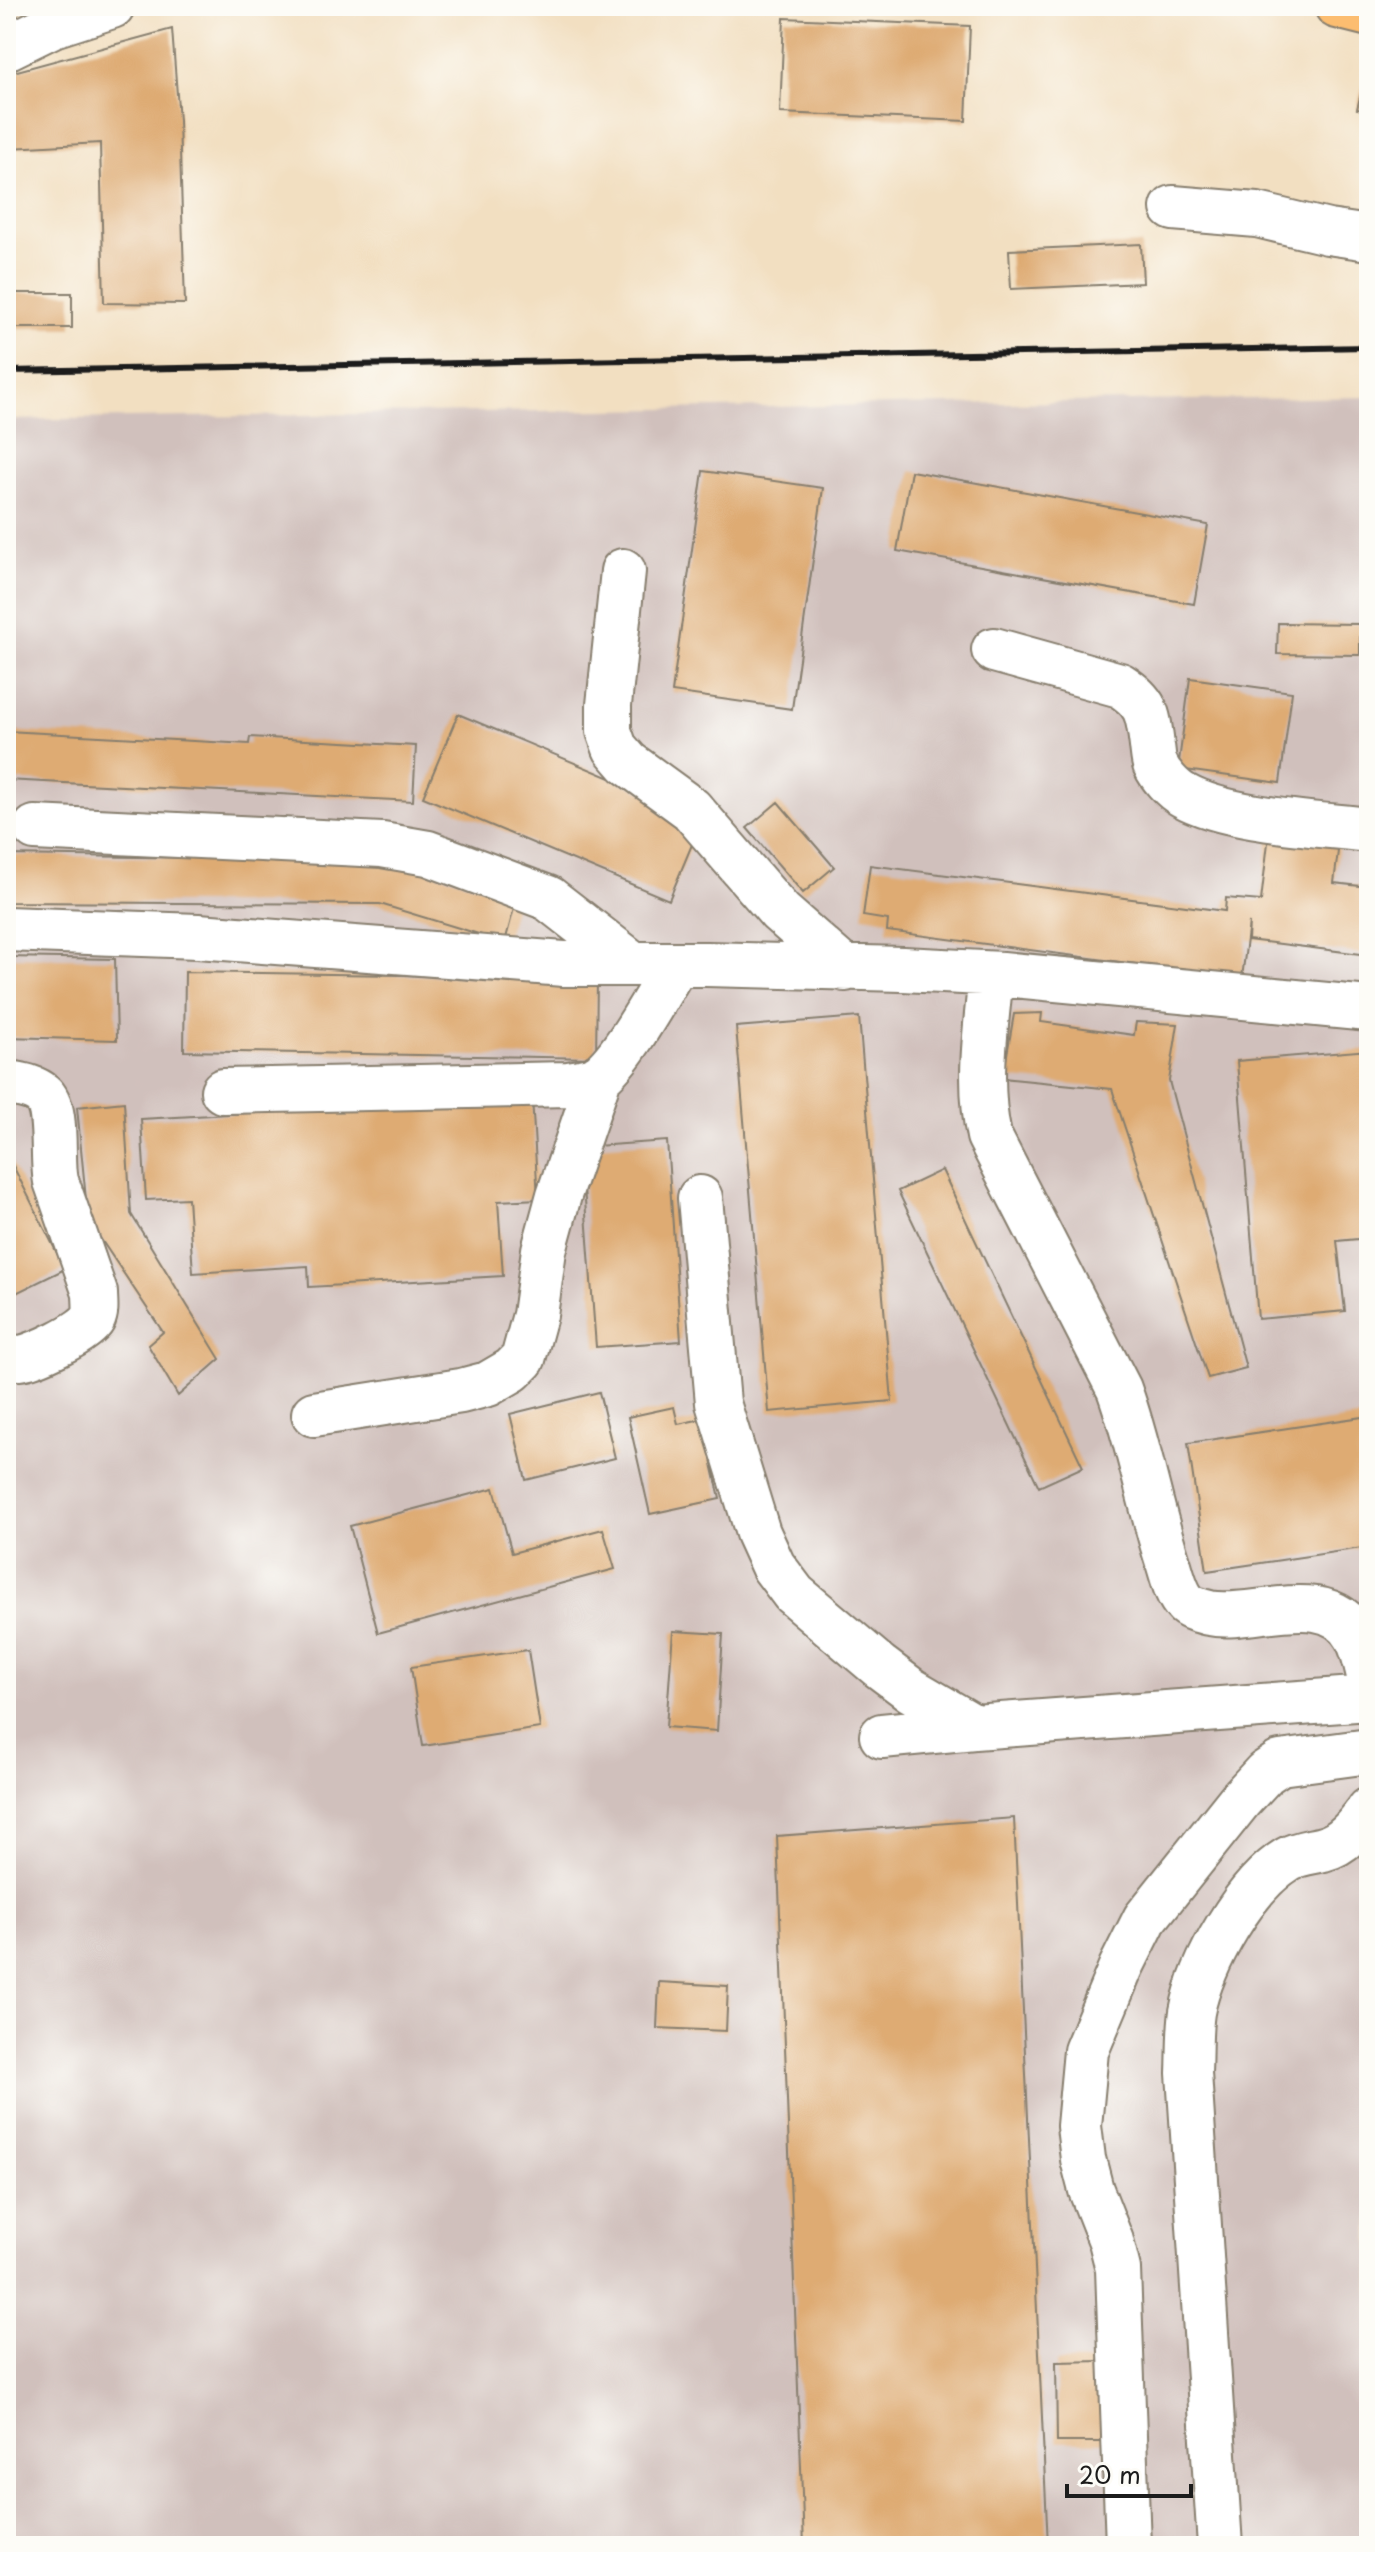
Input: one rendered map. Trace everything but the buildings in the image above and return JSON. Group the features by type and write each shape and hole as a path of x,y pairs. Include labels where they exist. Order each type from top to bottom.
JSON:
{"main road":[{"path":"1337,6 1369,14"}],"street":[{"path":"6,48 53,25 112,6"},
{"path":"1173,208 1257,215 1369,238"},
{"path":"623,571 609,705 609,731 615,748 628,763 691,809 780,912 845,969"},
{"path":"994,650 1120,685 1135,694 1150,720 1155,763 1181,794 1245,814 1369,830"},
{"path":"35,828 382,845 428,853 548,898 633,964"},
{"path":"6,929 198,936 429,952 519,962 991,974 1369,1009"},
{"path":"223,1091 568,1084 594,1079 620,1052 676,964"},
{"path":"991,974 982,1084 983,1110 989,1136 1119,1389 1159,1535 1177,1588 1186,1604 1219,1615 1311,1607 1329,1612 1356,1634 1369,1676"},
{"path":"314,1414 488,1384 512,1370 523,1359 535,1315 544,1250 559,1195 600,1075"},
{"path":"6,1082 41,1092 51,1104 52,1165 95,1293 96,1307 85,1329 30,1356 15,1358 6,1355"},
{"path":"700,1198 718,1403 758,1533 773,1566 794,1594 879,1666 911,1690 974,1727"},
{"path":"882,1736 1369,1698"},
{"path":"1128,2546 1118,2269 1083,2159 1079,2126 1086,2051 1145,1919 1265,1773 1280,1763 1369,1751"},
{"path":"1220,2546 1189,2073 1192,2012 1204,1972 1221,1937 1269,1874 1290,1858 1328,1848 1341,1841 1369,1810"}],"shaded area":[{"path":"1369,397 1369,2546 6,2546 6,420"}],"railway":[{"path":"6,371 1369,347"}]}
